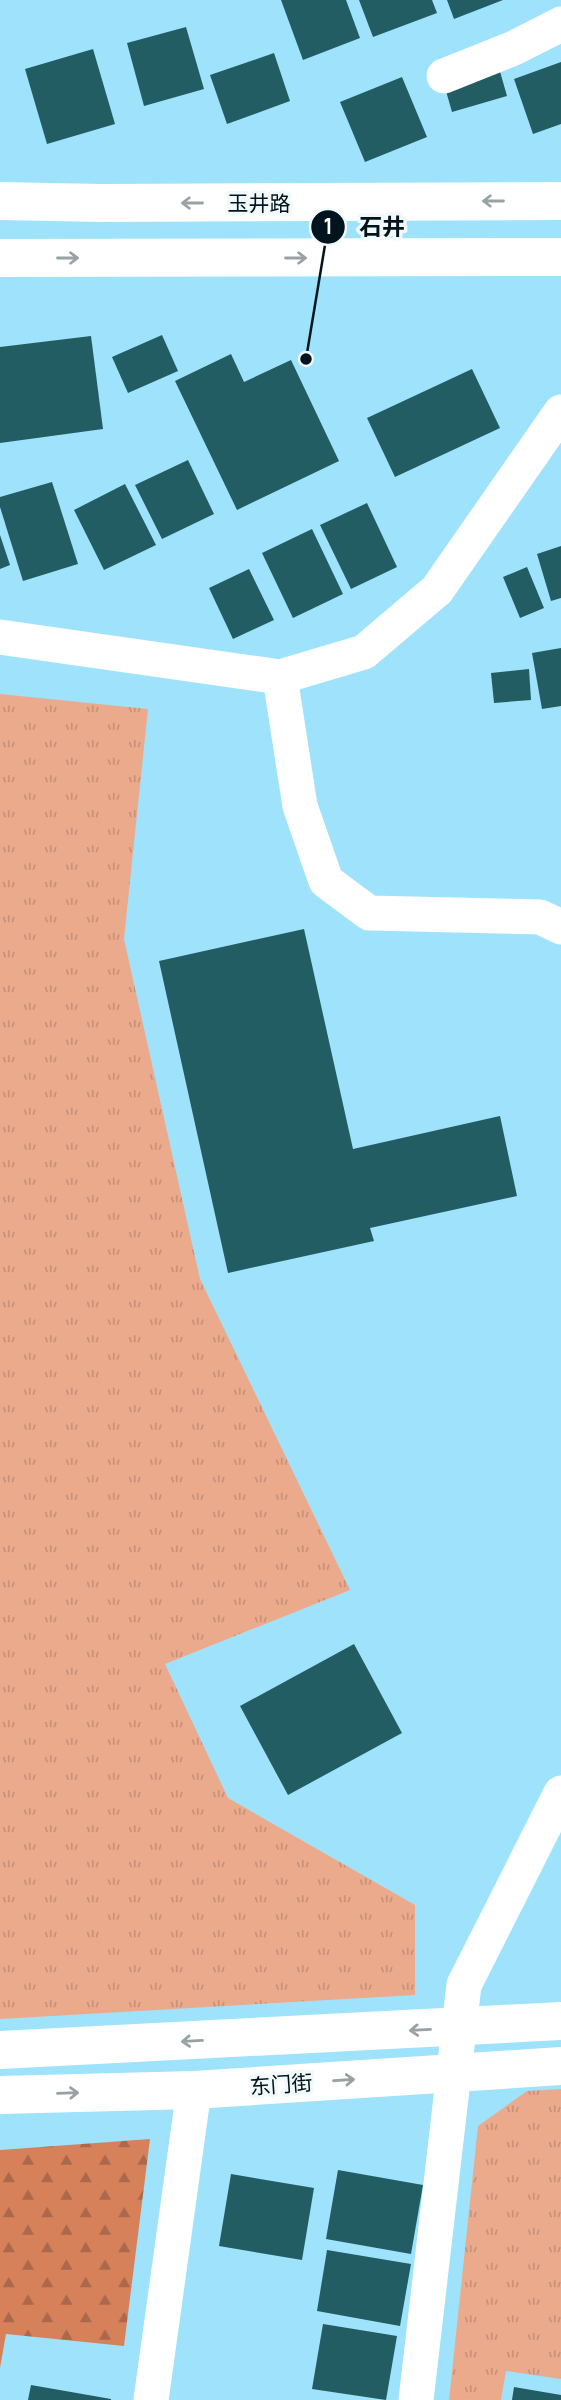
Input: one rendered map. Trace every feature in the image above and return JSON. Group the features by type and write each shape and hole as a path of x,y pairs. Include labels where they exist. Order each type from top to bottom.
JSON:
{"street":[{"path":"444,76 514,48 561,24"},
{"name":"玉井路","path":"0,201 102,204 561,201"},
{"path":"0,258 561,257"},
{"path":"0,637 280,677 364,652 437,590 561,412"},
{"path":"280,677 300,806 326,881 369,913 540,917 561,927"},
{"path":"416,2400 464,1985 561,1793"},
{"path":"0,2050 561,2021"},
{"name":"东门街","path":"0,2095 194,2090 561,2066"},
{"path":"151,2400 194,2090"}],"green space":[{"path":"0,694 148,709 124,939 200,1279 350,1590 165,1664 228,1798 415,1905 415,1995 0,2019"},
{"path":"561,2089 561,2379 506,2371 501,2400 449,2400 478,2126 527,2091"},
{"path":"150,2139 124,2346 6,2334 0,2368 0,2150"}],"building":[{"path":"281,0 346,0 360,38 303,60"},
{"path":"359,0 432,0 437,13 373,37"},
{"path":"447,0 503,0 454,19"},
{"path":"186,27 204,89 144,106 127,43"},
{"path":"93,49 115,124 47,144 25,69"},
{"path":"274,53 290,101 227,124 210,75"},
{"path":"561,62 561,124 533,134 514,79"},
{"path":"499,68 507,96 452,112 444,84"},
{"path":"402,77 427,137 365,162 340,102"},
{"path":"162,335 178,371 128,393 112,357"},
{"path":"91,336 103,429 0,443 0,347"},
{"path":"231,354 244,382 291,360 339,461 237,510 175,381"},
{"path":"472,369 500,428 395,477 367,418"},
{"path":"188,460 214,514 162,539 135,485"},
{"path":"52,482 78,564 23,581 0,507 0,497"},
{"path":"125,484 156,545 104,570 74,510"},
{"path":"367,503 397,567 351,589 320,525"},
{"path":"312,529 343,594 293,618 262,553"},
{"path":"0,535 10,565 0,569"},
{"path":"561,546 561,598 551,601 537,554"},
{"path":"527,567 544,608 520,618 503,577"},
{"path":"249,569 274,620 233,639 209,588"},
{"path":"561,648 561,706 542,709 532,653"},
{"path":"529,669 531,700 494,703 491,673"},
{"path":"304,929 353,1149 500,1116 517,1196 370,1228 374,1241 228,1273 159,961"},
{"path":"354,1644 402,1733 288,1795 240,1706"},
{"path":"338,2170 423,2185 411,2254 326,2239"},
{"path":"231,2174 314,2188 302,2260 219,2246"},
{"path":"327,2250 411,2264 400,2326 317,2311"},
{"path":"323,2324 397,2336 386,2400 312,2389"},
{"path":"31,2385 111,2399 111,2400 28,2400"},
{"path":"514,2387 561,2395 561,2400 512,2400"}],"place":[{"name":"石井","path":"306,359"}]}
